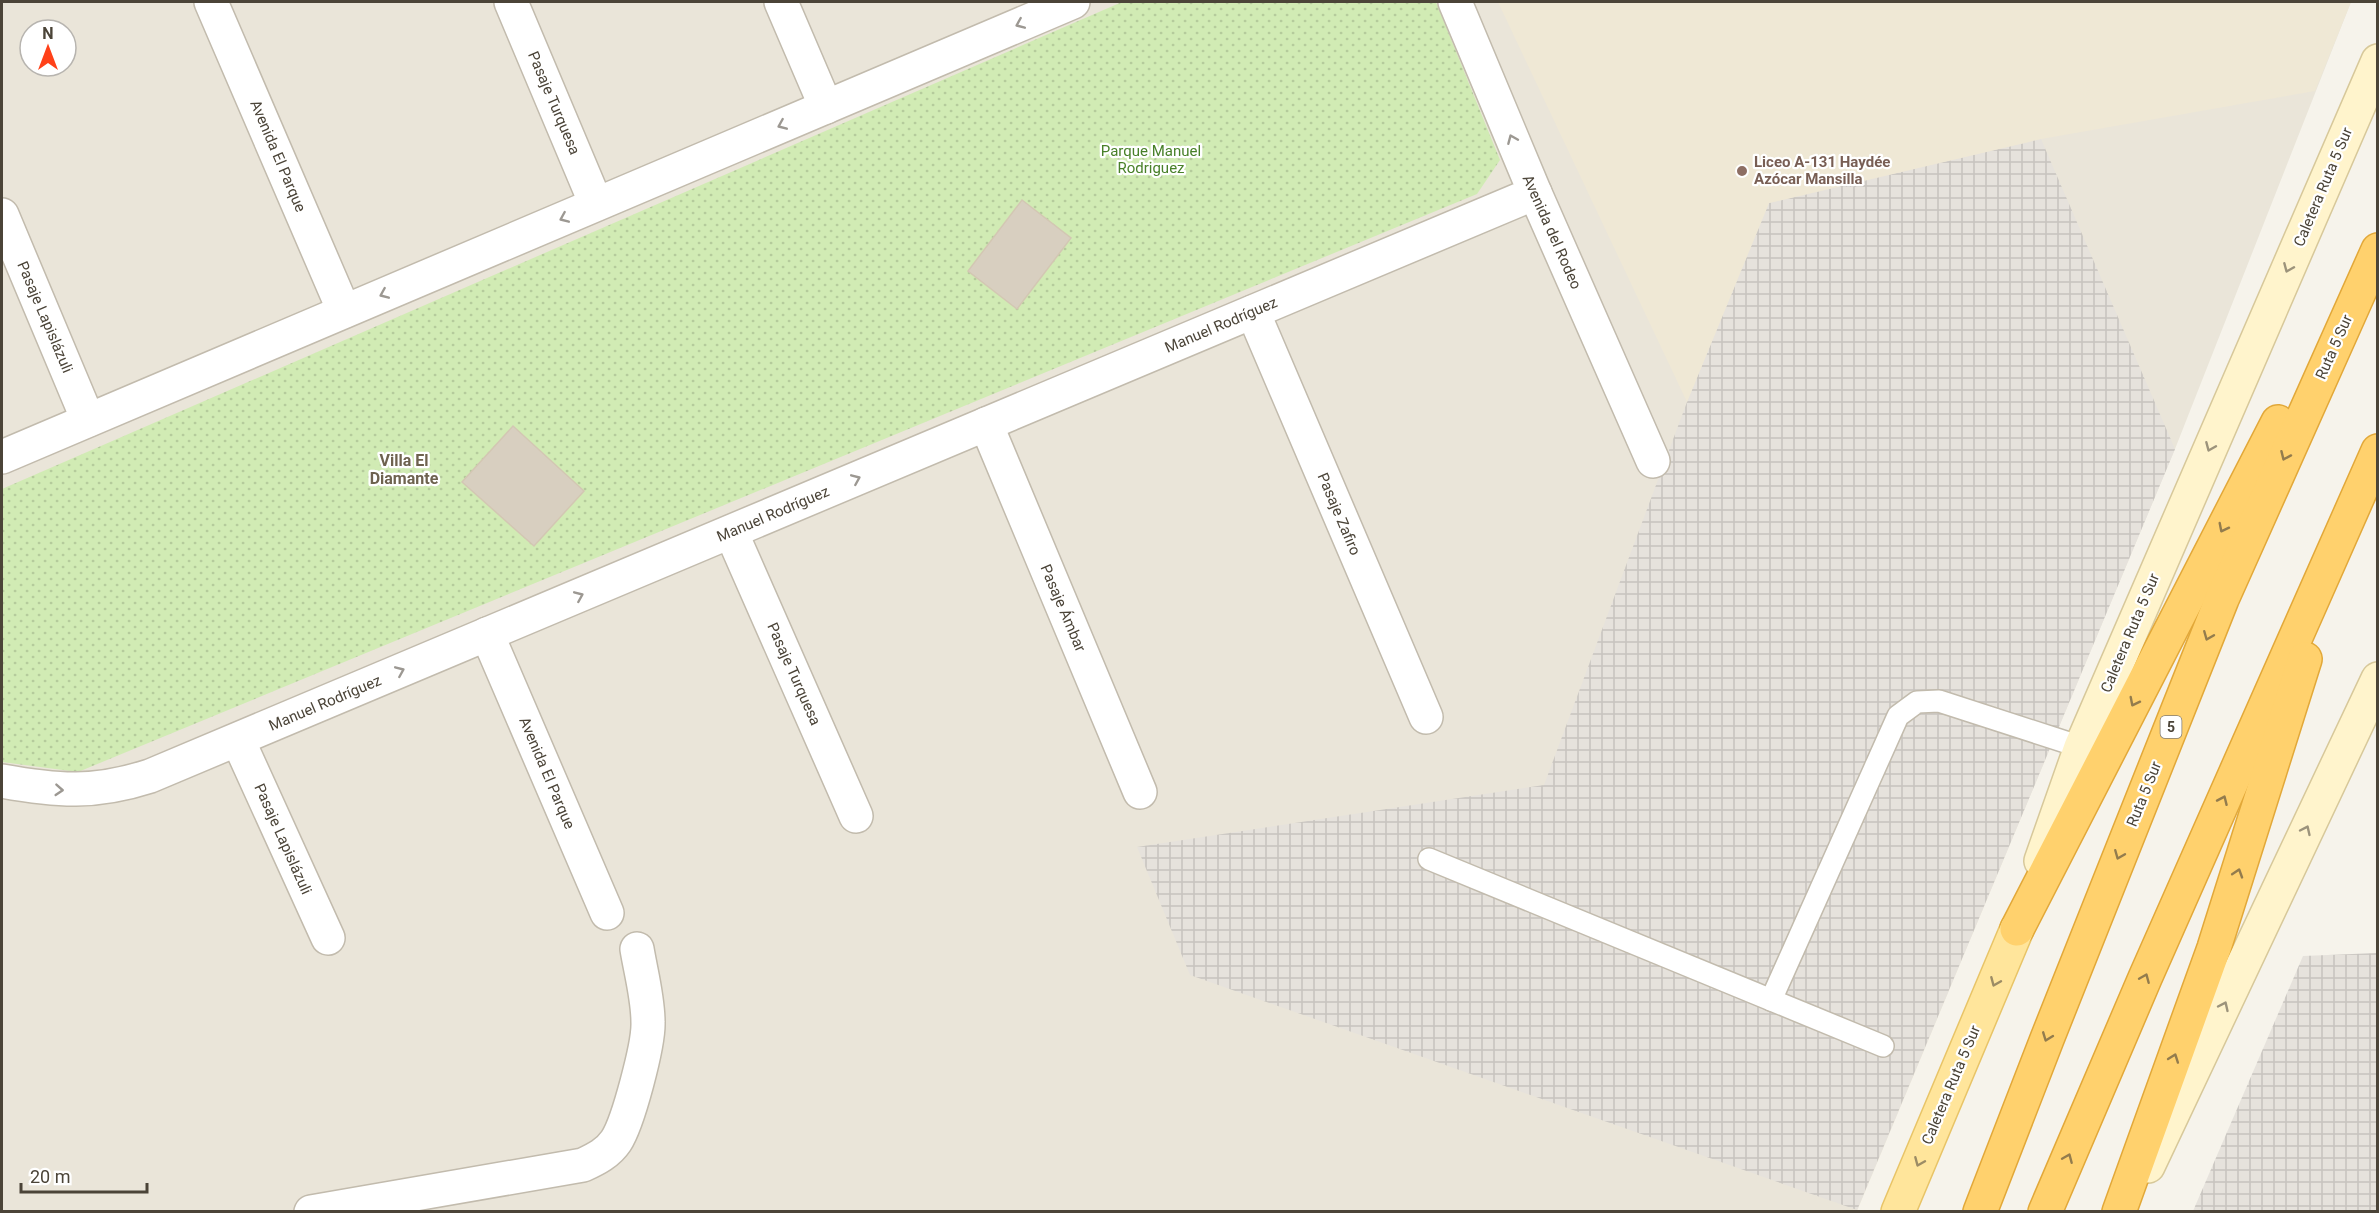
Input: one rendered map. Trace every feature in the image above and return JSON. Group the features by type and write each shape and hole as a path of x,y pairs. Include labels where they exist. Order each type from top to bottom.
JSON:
{"highway":[{"path":"2017,928 2235,505 2378,235"},
{"name":"Ruta 5 Sur","path":"1980,1212 2055,1016 2222,599 2378,250"},
{"path":"2045,1212 2145,978 2378,451"},
{"path":"2119,1212 2214,948 2352,507"}],"main road":[{"name":"Caletera Ruta 5 Sur","path":"1898,1212 2017,928 2081,747 2378,60"},
{"path":"2127,1212 2378,679"}],"street":[{"name":"Avenida El Parque","path":"211,2 344,311"},
{"name":"Pasaje Turquesa","path":"511,2 596,204"},
{"path":"781,2 826,107"},
{"name":"Avenida del Rodeo","path":"1455,2 1534,193 1653,461"},
{"path":"2,457 826,107 1062,4"},
{"name":"Manuel Rodríguez","path":"2,782 67,790 96,789 150,776 1534,193"},
{"name":"Pasaje Lapislázuli","path":"2,215 88,420"},
{"name":"Pasaje Zafiro","path":"1253,312 1426,717"},
{"name":"Pasaje Ámbar","path":"986,424 1140,792"},
{"name":"Pasaje Turquesa","path":"731,532 856,816"},
{"name":"Avenida El Parque","path":"487,634 607,912"},
{"name":"Pasaje Lapislázuli","path":"238,740 328,938"},
{"path":"311,1212 583,1165 605,1153 623,1129 646,1048 649,1025 637,950"}],"lane":[{"path":"1771,1000 1898,716 1917,702 1939,701 2081,747"},
{"path":"1429,859 1883,1046"}],"shaded area":[{"path":"2,2 2351,2 2175,449 1857,1211 2,1212"},
{"name":"Liceo A-131 Haydée Azócar Mansilla","path":"1498,2 2351,2 2315,91 2041,139 1769,203 1687,402"},
{"path":"2041,139 2175,449 1857,1210 1190,975 1137,847 1544,785 1687,402 1769,203"},
{"path":"2377,953 2377,1211 2193,1211 2303,956"}],"green space":[{"name":"Parque Manuel Rodriguez","path":"1122,2 1436,2 1500,160 1477,194 78,772 2,762 2,489"}],"building":[{"path":"1022,200 1071,238 1017,309 968,271"},
{"path":"513,426 584,491 534,546 462,482"}],"place":[{"name":"Liceo A-131 Haydée Azócar Mansilla","path":"1742,171"}],"district":[{"name":"Villa El Diamante","path":"404,469"}]}
